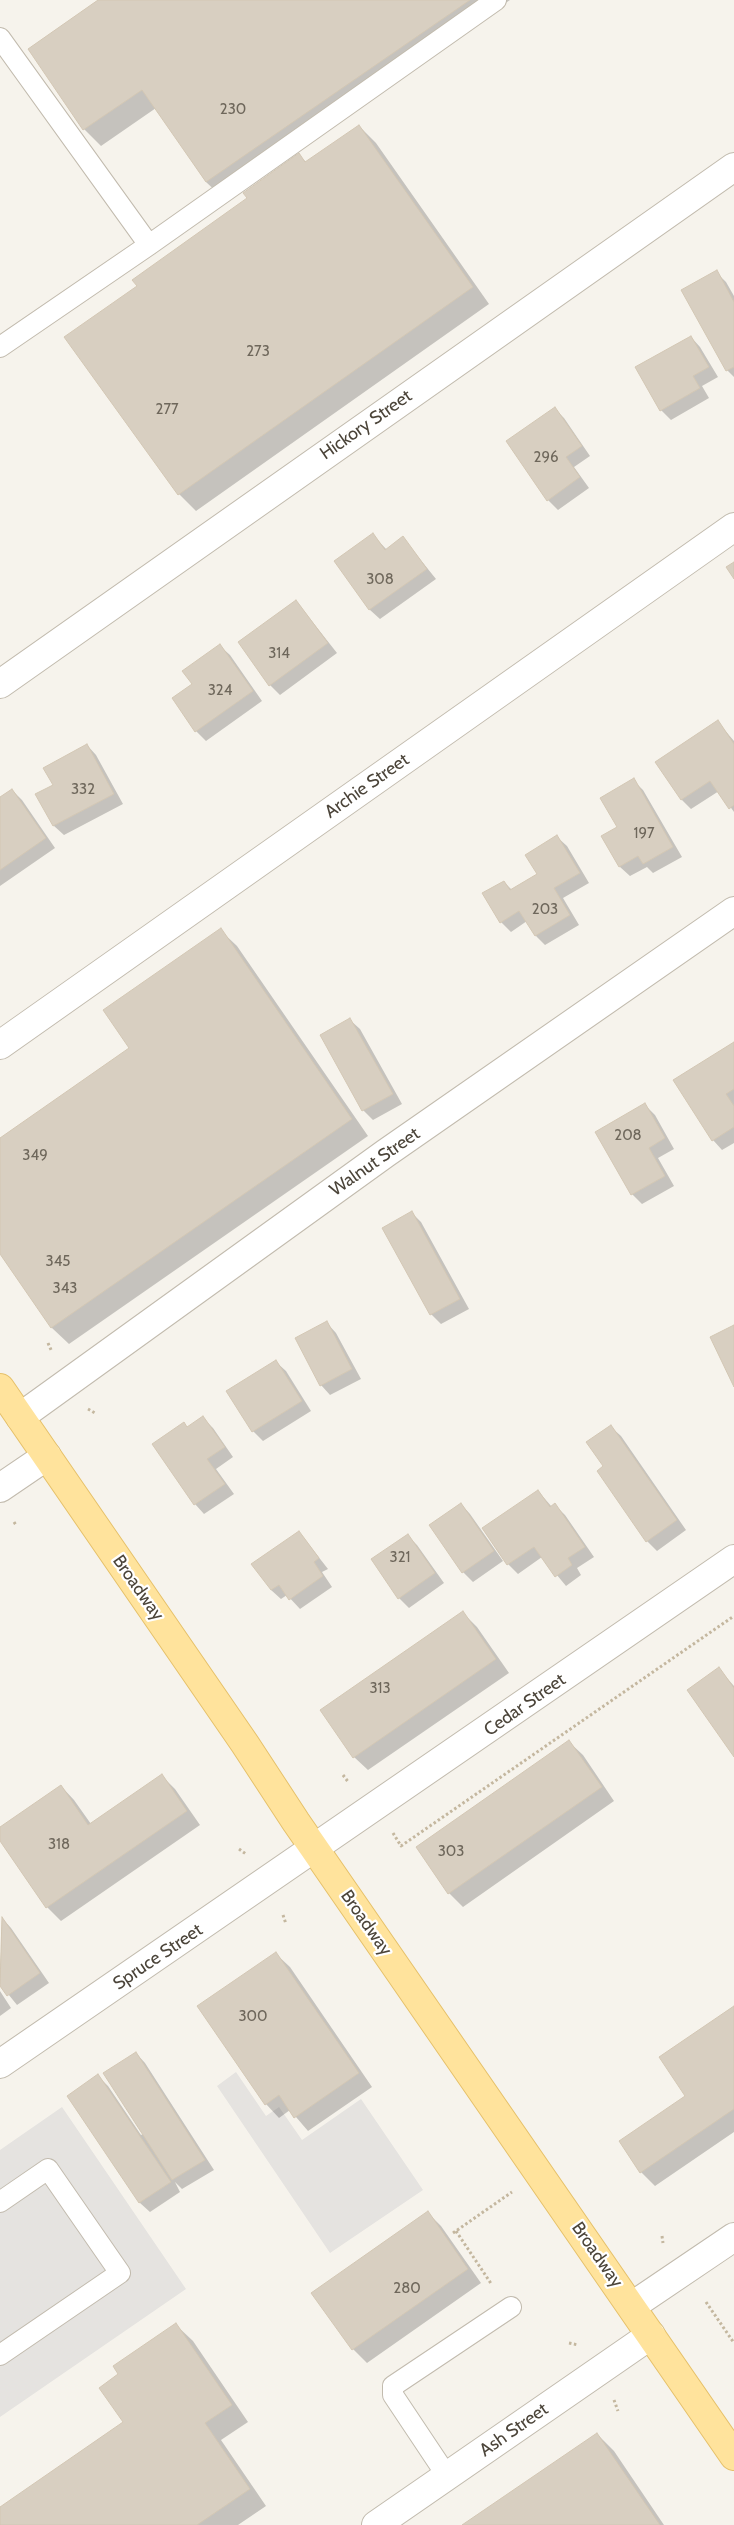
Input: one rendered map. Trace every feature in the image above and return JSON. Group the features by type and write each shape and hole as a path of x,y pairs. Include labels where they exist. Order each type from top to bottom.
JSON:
{"main road":[{"name":"Broadway","path":"0,1388 315,1849 734,2456"}],"street":[{"name":"Hickory Street","path":"0,684 734,167"},
{"name":"Archie Street","path":"0,1045 734,527"},
{"name":"Walnut Street","path":"20,1417 386,1153 734,911"},
{"path":"0,1488 47,1456"},
{"name":"Cedar Street","path":"315,1849 734,1559"},
{"name":"Spruce Street","path":"0,2064 315,1849"},
{"path":"632,2306 734,2237"},
{"name":"Ash Street","path":"376,2525 652,2335"}],"lane":[{"path":"0,347 149,246 496,0"},
{"path":"0,38 149,246"},
{"path":"0,2202 48,2169 120,2273 0,2355"},
{"path":"447,2476 393,2395 393,2386 511,2308"}],"path":[{"path":"48,1343 52,1353"},
{"path":"88,1409 96,1413"},
{"path":"392,1830 401,1846 734,1616"},
{"path":"343,1775 351,1786"},
{"path":"239,1849 246,1854"},
{"path":"283,1915 286,1924"},
{"path":"481,2268 455,2232 496,2204"},
{"path":"662,2236 664,2243"},
{"path":"706,2302 734,2343"},
{"path":"569,2343 578,2345"},
{"path":"614,2400 618,2411"}],"shaded area":[{"path":"236,2072 266,2116 279,2107 302,2140 361,2099 423,2190 330,2253 217,2086"},
{"path":"62,2107 186,2289 0,2417 0,2150"}],"building":[{"path":"98,0 470,0 206,182 142,90 83,130 28,49"},
{"path":"359,125 473,287 178,495 64,337 137,286 132,280 247,198 243,193 299,153 305,162"},
{"path":"717,270 734,302 734,367 726,371 681,290"},
{"path":"691,336 709,367 693,376 700,388 660,411 635,367"},
{"path":"555,407 582,446 566,457 580,477 547,501 506,441"},
{"path":"373,533 385,550 403,536 427,569 369,610 334,561"},
{"path":"734,562 734,579 726,567"},
{"path":"296,600 328,643 269,686 238,642"},
{"path":"220,644 253,691 195,732 172,698 192,684 182,671"},
{"path":"718,720 734,744 734,805 729,809 710,781 681,800 655,762"},
{"path":"87,744 114,794 53,826 35,794 53,785 43,768"},
{"path":"634,778 673,847 643,864 638,856 619,867 601,836 617,827 600,798"},
{"path":"12,789 46,838 0,870 0,797"},
{"path":"557,835 580,873 554,888 570,915 535,936 519,911 500,923 482,893 504,881 510,890 537,874 525,855"},
{"path":"221,928 352,1119 51,1328 0,1254 0,1138 129,1048 103,1010"},
{"path":"350,1018 393,1094 362,1111 320,1035"},
{"path":"734,1042 734,1089 726,1094 734,1106 734,1127 712,1141 673,1080"},
{"path":"645,1103 665,1138 649,1148 665,1176 631,1195 595,1132"},
{"path":"412,1211 460,1299 430,1315 382,1228"},
{"path":"327,1321 352,1369 320,1386 295,1338"},
{"path":"734,1325 734,1387 710,1337"},
{"path":"276,1360 302,1401 252,1432 226,1391"},
{"path":"203,1416 225,1447 207,1459 225,1484 194,1505 152,1444 184,1422 187,1427"},
{"path":"611,1425 677,1520 646,1542 597,1471 603,1466 586,1442"},
{"path":"538,1490 550,1507 555,1503 585,1547 568,1558 572,1565 555,1577 534,1547 507,1565 482,1528"},
{"path":"461,1503 494,1551 462,1573 429,1525"},
{"path":"299,1531 319,1558 314,1562 323,1576 289,1600 279,1585 271,1590 251,1564"},
{"path":"408,1534 435,1573 398,1599 371,1559"},
{"path":"463,1611 496,1659 353,1758 320,1710"},
{"path":"719,1667 734,1688 734,1757 687,1690"},
{"path":"569,1740 602,1787 448,1894 416,1847"},
{"path":"162,1774 187,1811 46,1908 0,1841 0,1827 61,1785 88,1825"},
{"path":"2,1917 40,1973 7,1996 0,1986"},
{"path":"276,1952 359,2073 294,2118 279,2095 265,2105 197,2006"},
{"path":"734,2006 734,2109 640,2173 619,2141 685,2096 659,2057"},
{"path":"136,2052 205,2160 172,2180 103,2073"},
{"path":"98,2074 171,2182 139,2203 67,2096"},
{"path":"428,2211 468,2269 352,2350 311,2293"},
{"path":"176,2323 232,2405 205,2423 250,2489 197,2525 0,2525 0,2507 123,2422 99,2388 118,2374 113,2366"},
{"path":"597,2433 660,2525 462,2525"}]}
